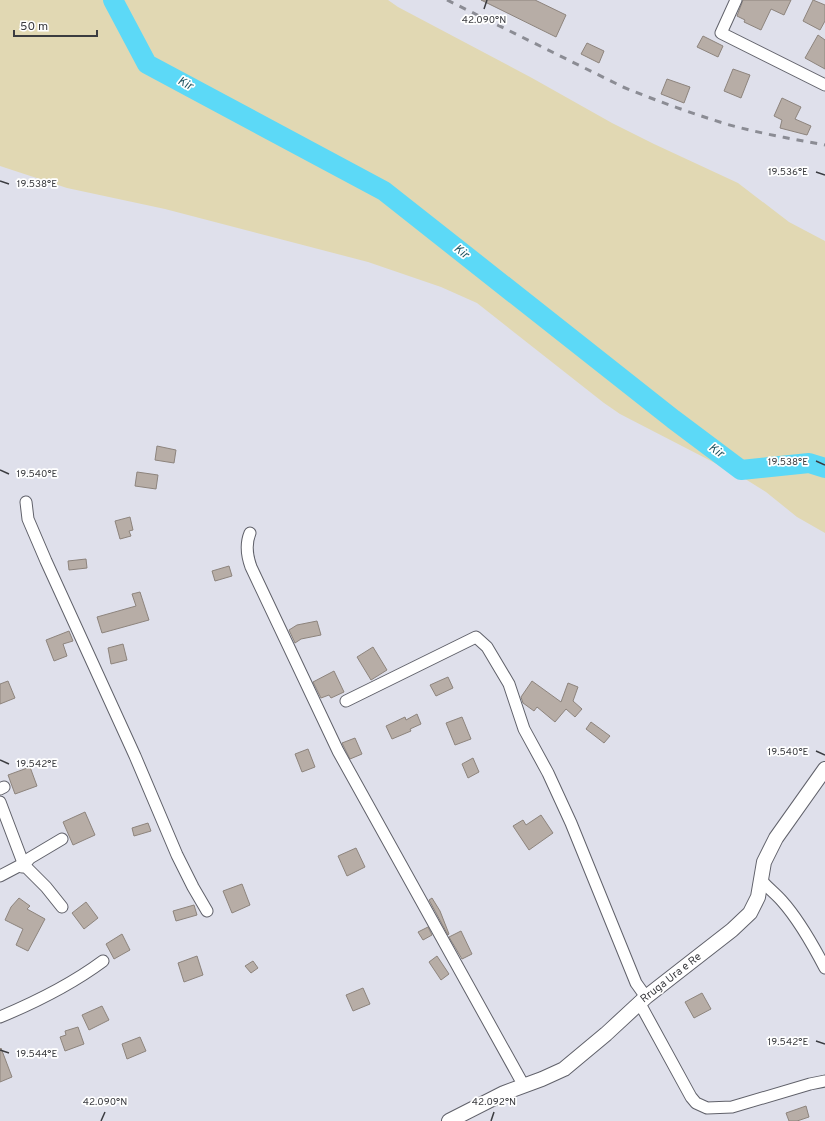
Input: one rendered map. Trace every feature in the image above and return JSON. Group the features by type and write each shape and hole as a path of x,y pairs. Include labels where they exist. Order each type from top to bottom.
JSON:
{"street":[{"path":"736,0 721,33 825,85"},
{"path":"26,502 28,519 46,561 135,756 177,854 193,887 208,911"},
{"path":"250,533 247,539 246,549 251,567 338,751 524,1086"},
{"path":"346,701 476,637 487,647 509,684 524,729 548,773 571,823 643,1000 691,1097 696,1103 706,1108 732,1107 825,1081"},
{"name":"Rruga Ura e Re","path":"449,1121 504,1092 524,1086 564,1069 606,1034 643,1000 732,930 750,913 758,897 762,882 764,862 776,838 825,769"},
{"path":"0,802 22,860 22,867"},
{"path":"22,867 30,858 62,839"},
{"path":"0,876 19,866 26,867 62,907"},
{"path":"762,882 782,900 816,951 825,968"},
{"path":"0,1017 52,992 103,961"}],"sand":[{"path":"0,0 388,0 398,7 532,78 612,123 738,183 789,222 825,241 825,533 797,517 766,492 742,477 620,414 477,303 441,287 368,262 165,209 67,188 0,166"}],"building":[{"path":"481,0 535,0 566,15 556,37"},
{"path":"743,0 791,0 784,15 771,9 761,30 744,22 745,20 737,16"},
{"path":"813,0 825,5 825,21 820,30 803,21"},
{"path":"818,35 825,40 825,69 805,58"},
{"path":"703,36 723,46 718,57 697,47"},
{"path":"587,43 604,51 599,63 581,54"},
{"path":"733,69 750,75 741,98 724,91"},
{"path":"667,79 690,87 684,103 661,94"},
{"path":"782,98 801,107 795,119 811,126 807,135 780,128 782,120 774,116"},
{"path":"157,446 176,450 174,463 155,460"},
{"path":"137,472 158,475 156,489 135,486"},
{"path":"130,517 133,530 129,531 131,536 120,539 115,521"},
{"path":"86,559 87,568 69,570 68,561"},
{"path":"229,566 232,576 215,581 212,571"},
{"path":"140,592 149,620 102,633 97,617 136,606 132,594"},
{"path":"317,621 321,635 301,639 295,643 289,630 297,625"},
{"path":"69,631 73,641 63,644 67,656 54,661 46,640"},
{"path":"123,644 127,660 111,664 108,648"},
{"path":"373,647 387,670 371,680 357,657"},
{"path":"334,671 344,692 331,698 329,695 321,698 313,682"},
{"path":"448,677 453,688 436,696 430,685"},
{"path":"8,681 15,698 0,704 0,684"},
{"path":"532,681 561,702 568,683 578,687 573,701 582,709 575,717 566,709 555,722 537,707 534,711 523,703 521,697"},
{"path":"417,714 421,724 410,729 411,731 392,739 386,726 405,717 406,720"},
{"path":"462,717 471,739 455,745 446,723"},
{"path":"591,722 610,736 604,743 586,729"},
{"path":"355,738 362,754 350,759 342,743"},
{"path":"308,749 315,767 302,772 295,754"},
{"path":"473,758 479,772 468,778 462,764"},
{"path":"30,767 37,786 15,794 8,775"},
{"path":"85,812 95,835 73,845 63,822"},
{"path":"541,815 553,833 529,850 513,826 523,820 526,825"},
{"path":"148,823 151,831 134,836 132,828"},
{"path":"356,848 365,867 347,876 338,856"},
{"path":"242,884 250,905 232,913 223,891"},
{"path":"19,898 30,906 27,909 45,919 28,951 16,945 23,929 5,920 11,907"},
{"path":"432,898 440,911 449,934 448,935 429,900"},
{"path":"86,902 98,918 84,929 72,913"},
{"path":"194,905 197,915 176,921 173,911"},
{"path":"428,927 432,935 423,940 418,932"},
{"path":"461,931 472,954 462,959 449,937"},
{"path":"122,934 130,950 114,959 106,944"},
{"path":"197,956 203,975 184,982 178,963"},
{"path":"437,956 449,974 441,980 429,962"},
{"path":"253,961 258,968 251,973 245,966"},
{"path":"363,988 370,1004 353,1011 346,995"},
{"path":"702,993 711,1009 694,1018 685,1002"},
{"path":"102,1006 109,1020 89,1030 82,1015"},
{"path":"78,1027 84,1044 65,1051 60,1037 66,1035 65,1031"},
{"path":"140,1037 146,1051 127,1059 122,1044"},
{"path":"1,1048 12,1077 0,1082 0,1049"},
{"path":"806,1106 809,1117 797,1121 789,1121 786,1113"}],"waterway":[{"name":"Kir","path":"113,0 147,64 384,191 673,419 741,470 809,463 825,468"}],"railway":[{"path":"447,0 623,87 649,97 726,124 825,145"}]}
